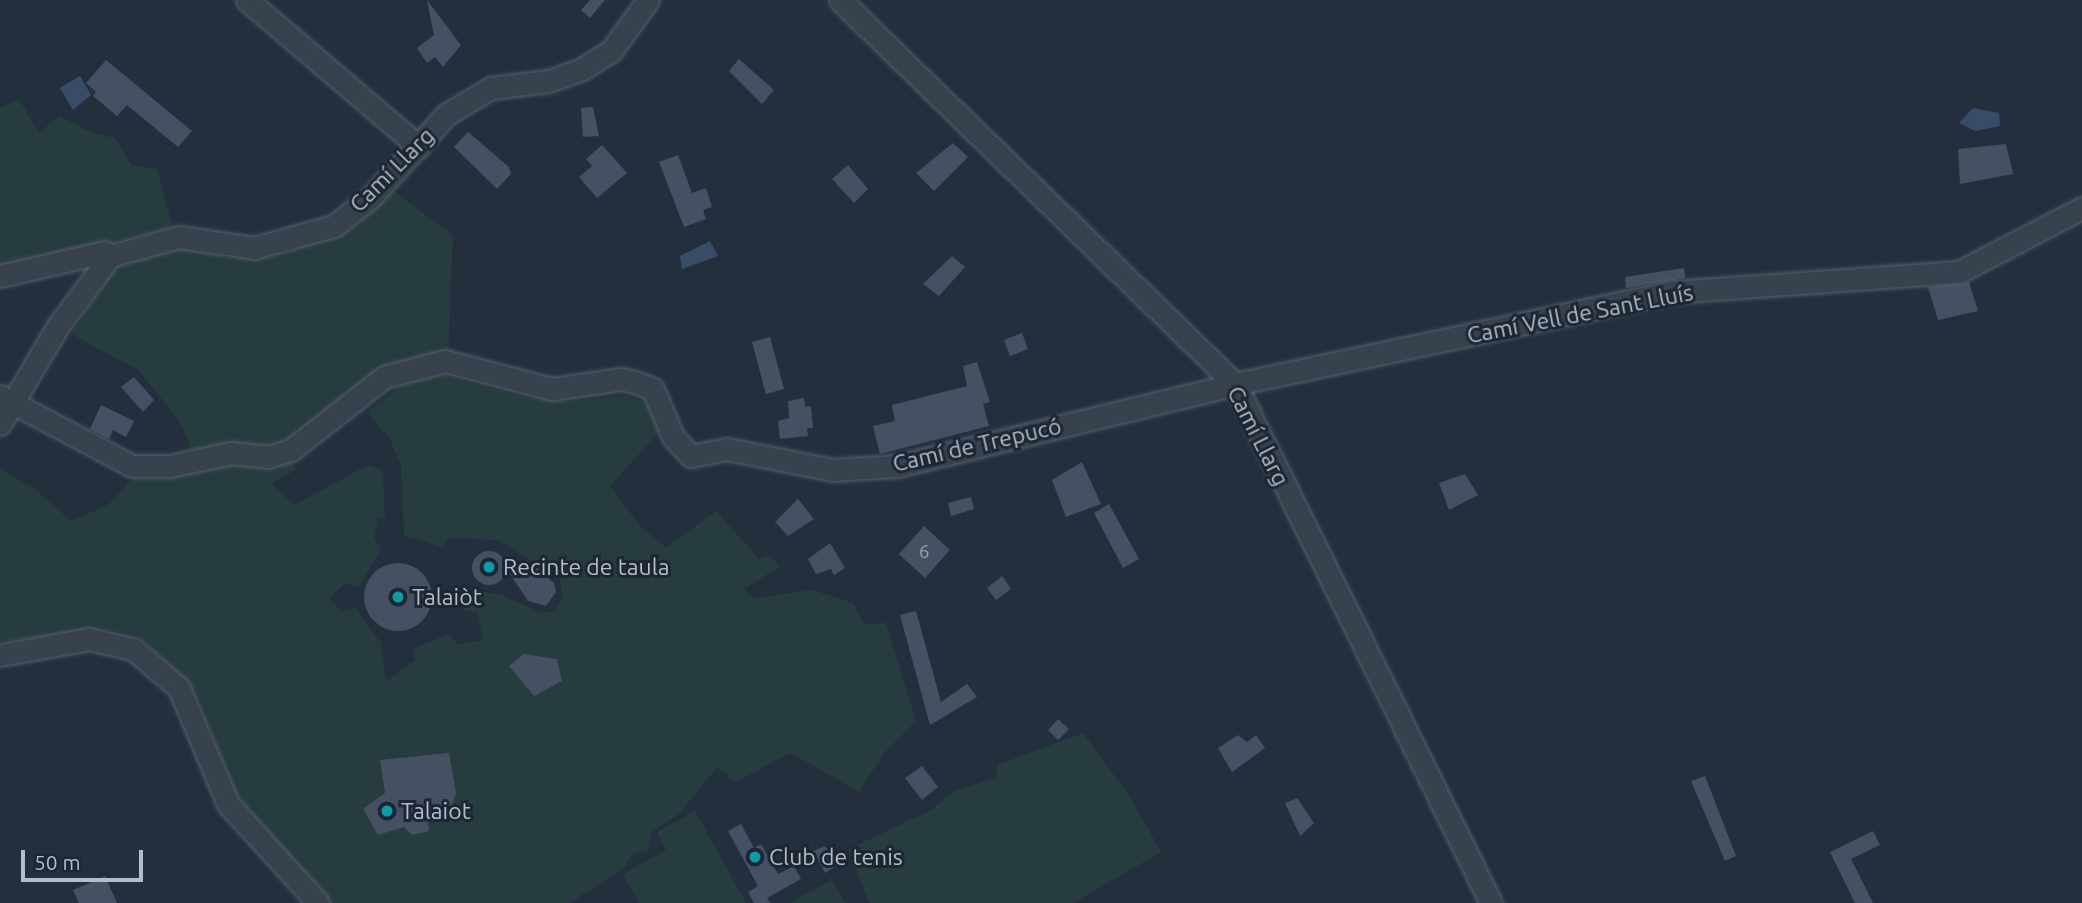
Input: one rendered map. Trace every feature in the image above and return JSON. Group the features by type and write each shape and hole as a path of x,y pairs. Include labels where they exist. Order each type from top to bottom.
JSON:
{"street":[{"path":"247,0 419,147"},
{"name":"Camí Llarg","path":"0,276 104,252 110,256 178,237 254,248 289,242 334,226 419,147 447,114 491,88 549,81 602,57 648,0"},
{"name":"Camí Llarg","path":"840,0 1235,384 1491,903"},
{"name":"Camí Vell de Sant Lluís","path":"1235,384 1671,292 1959,272 2082,208"},
{"path":"0,424 6,399 110,256"},
{"name":"Camí de Trepucó","path":"6,399 110,450 132,466 181,465 231,453 268,457 291,450 384,377 444,360 552,389 621,379 638,383 653,389 673,437 691,456 727,449 833,470 897,466 1235,384"},
{"path":"0,655 89,639 133,649 179,688 228,804 318,903"}],"green space":[{"path":"19,99 39,133 59,116 92,133 115,138 131,165 157,169 173,228 0,268 0,108"},
{"path":"393,191 453,235 448,355 404,364 279,446 192,451 179,420 138,370 71,334 117,264 183,246 229,258 281,254 351,230"},
{"path":"440,375 530,398 572,401 625,396 646,402 662,429 610,486 639,525 666,548 716,511 759,559 769,555 780,566 744,589 754,598 812,590 853,603 864,624 886,623 916,721 885,752 859,792 791,753 735,782 717,767 680,813 652,832 648,851 634,853 622,870 569,903 330,903 238,798 196,692 137,635 109,630 0,641 0,469 35,489 71,521 108,505 134,477 288,456 297,469 272,484 294,505 368,465 383,470 385,519 379,518 374,539 382,548 359,587 345,583 328,599 343,611 355,608 381,643 386,682 415,660 412,649 449,634 457,644 483,640 477,612 464,611 462,588 501,595 540,612 555,611 562,598 560,579 498,540 448,538 442,547 404,536 401,466 390,439 367,412 404,383"},
{"path":"1083,733 1130,797 1161,852 1073,903 869,903 849,849 931,810 955,791 996,778 997,765"},
{"path":"695,811 746,903 639,903 623,874 666,850 657,832"},
{"path":"832,880 845,903 789,903"}],"water":[{"path":"80,76 91,95 73,110 60,88"},
{"path":"1973,108 1999,113 2000,126 1975,131 1959,123"},
{"path":"710,241 718,256 682,269 680,256"}],"building":[{"path":"427,0 461,45 443,67 435,57 427,63 417,48 434,35"},
{"path":"590,0 605,0 590,18 581,10"},
{"path":"739,59 774,90 762,104 729,71"},
{"path":"106,60 192,131 178,147 127,105 117,116 93,96 96,92 86,83"},
{"path":"593,107 599,136 583,137 581,108"},
{"path":"468,132 509,167 511,174 497,189 454,147"},
{"path":"953,143 968,157 934,191 916,173"},
{"path":"2006,144 2013,174 1960,184 1958,149"},
{"path":"602,145 627,173 597,198 579,177 592,166 586,159"},
{"path":"678,155 692,193 706,188 712,207 703,210 706,219 684,227 659,162"},
{"path":"848,165 868,189 854,203 832,179"},
{"path":"952,256 965,267 939,296 923,284"},
{"path":"1684,268 1685,278 1626,288 1625,277"},
{"path":"1969,282 1978,311 1938,320 1928,287"},
{"path":"1022,333 1028,349 1010,356 1004,340"},
{"path":"770,337 784,389 766,394 752,342"},
{"path":"977,362 990,402 983,404 989,426 880,454 873,426 895,421 892,405 967,386 963,366"},
{"path":"134,377 154,400 143,412 121,387"},
{"path":"804,398 805,407 811,406 813,428 807,428 808,436 780,439 778,421 789,418 788,401"},
{"path":"101,405 134,421 126,437 113,430 109,439 90,429"},
{"path":"1082,462 1101,504 1066,517 1052,480"},
{"path":"1465,474 1478,495 1449,510 1439,483"},
{"path":"971,497 974,509 951,516 948,503"},
{"path":"798,499 814,519 788,536 775,522"},
{"path":"1109,504 1139,559 1123,568 1094,513"},
{"path":"924,526 950,550 925,578 899,554"},
{"path":"830,543 845,568 834,575 831,569 816,574 808,559"},
{"name":"Recinte de taula","path":"489,551 501,556 506,568 501,580 489,585 477,580 472,568 477,556"},
{"path":"527,560 554,583 556,592 546,606 528,601 508,571"},
{"name":"Talaiòt","path":"398,563 411,566 422,573 429,584 432,597 429,610 422,621 411,628 398,631 385,628 374,621 367,610 364,597 367,584 374,573 385,566"},
{"path":"1002,576 1011,589 996,600 987,588"},
{"path":"916,611 941,702 967,684 977,697 930,725 900,615"},
{"path":"524,654 557,659 562,681 534,696 509,666"},
{"path":"1058,719 1069,729 1058,740 1048,730"},
{"path":"1238,735 1247,742 1256,735 1265,748 1232,772 1218,748"},
{"path":"449,753 456,793 452,805 427,812 429,831 412,835 404,827 378,835 363,809 385,793 380,760"},
{"path":"922,766 938,787 922,800 905,778"},
{"path":"1705,776 1736,856 1725,861 1691,781"},
{"path":"1297,798 1314,823 1300,836 1285,803"},
{"name":"Club de tenis","path":"741,824 754,848 761,844 778,874 794,866 801,879 767,898 770,903 754,903 748,892 758,886 728,831"},
{"path":"1873,831 1880,845 1851,859 1873,903 1855,903 1830,852"},
{"path":"825,846 838,865 825,873 813,851"},
{"path":"105,876 117,903 79,903 73,890"}],"place":[{"name":"Recinte de taula","path":"489,567"},
{"name":"Talaiòt","path":"398,597"},
{"name":"Talaiot","path":"387,811"},
{"name":"Club de tenis","path":"755,857"}]}
